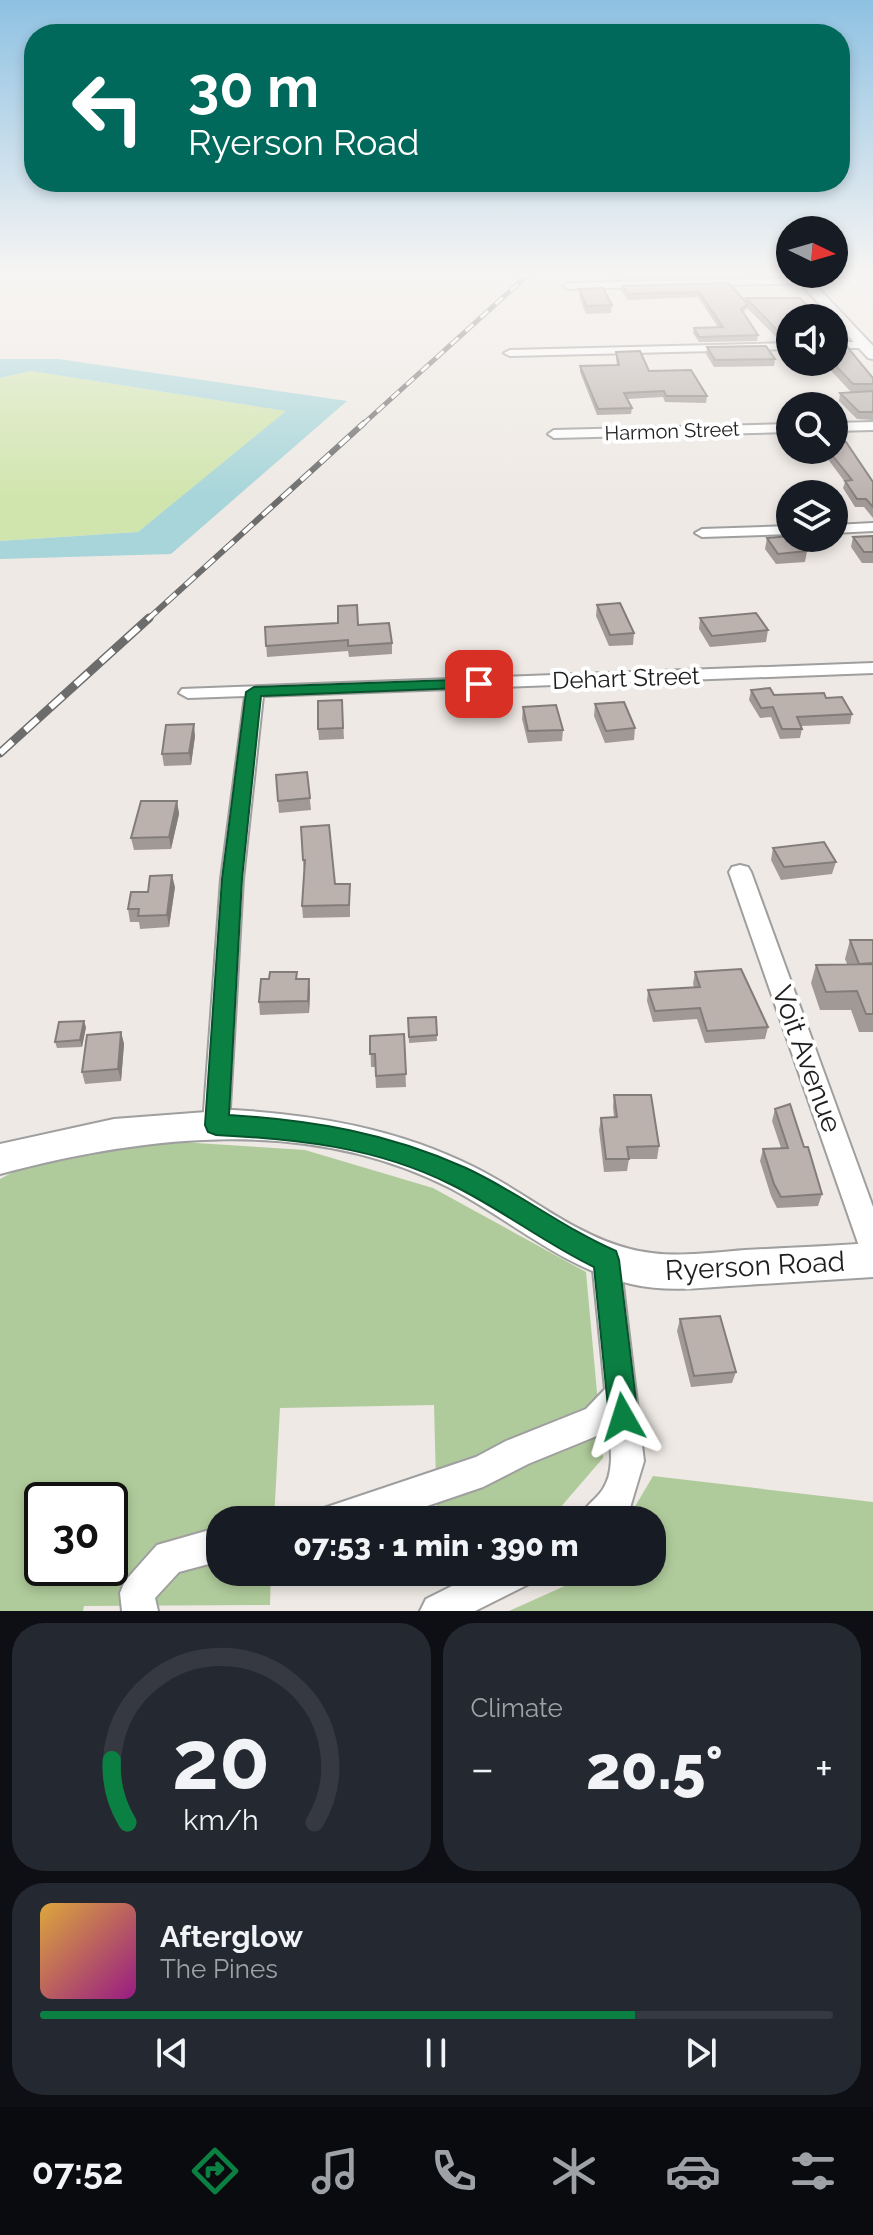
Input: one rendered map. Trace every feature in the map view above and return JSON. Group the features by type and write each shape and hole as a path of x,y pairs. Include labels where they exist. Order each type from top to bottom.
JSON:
{"street":[{"path":"510,353 743,347"},
{"path":"848,427 873,426"},
{"name":"Harmon Street","path":"554,434 776,428"},
{"path":"848,528 873,527"},
{"path":"702,533 776,530"},
{"name":"Dehart Street","path":"188,693 873,668"},
{"path":"216,1125 232,879 254,692"},
{"name":"Voit Avenue","path":"740,872 873,1246"},
{"name":"Ryerson Road","path":"0,1159 105,1133 163,1126 297,1129 352,1139 407,1154 460,1177 573,1244 606,1260 633,1267 676,1272 873,1260"},
{"path":"606,1260 628,1461 617,1499 610,1506"},
{"path":"378,1506 483,1471 517,1452 597,1420 621,1395"},
{"path":"140,1611 137,1593 169,1557 206,1548"},
{"path":"438,1611 489,1586"}],"green space":[{"path":"31,371 287,411 138,532 0,541 0,378"},
{"path":"164,1141 305,1150 433,1188 586,1272 603,1458 562,1506 437,1506 434,1405 280,1408 275,1506 206,1506 206,1586 271,1586 270,1605 84,1606 83,1611 0,1611 0,1179 19,1169"},
{"path":"653,1476 873,1502 873,1611 509,1611 565,1586 666,1586 666,1506 635,1506"}],"water":[{"path":"0,359 58,359 347,401 171,554 0,559 0,541 138,532 286,411 31,371 0,378"}],"building":[{"path":"707,347 767,347 775,359 715,360"},
{"path":"848,348 873,378 873,384 853,384 845,376 848,376"},
{"path":"640,351 649,371 691,370 707,396 666,396 664,391 624,393 632,408 598,409 580,366 619,365 616,352"},
{"path":"873,391 873,412 859,412 848,401 848,393"},
{"path":"848,445 873,482 873,507 866,499 857,499 848,486 848,481 852,480 839,464 848,464"},
{"path":"873,536 873,552 864,552 853,537"},
{"path":"776,537 776,551 767,538"},
{"path":"620,603 634,633 610,635 597,605"},
{"path":"357,605 358,625 389,623 392,643 348,646 348,640 266,646 265,627 338,623 338,606"},
{"path":"756,613 768,630 712,636 700,618"},
{"path":"770,688 774,695 824,693 826,698 842,697 852,714 797,717 802,729 782,729 773,707 761,708 751,690"},
{"path":"342,700 343,728 318,729 318,701"},
{"path":"624,702 635,728 606,731 595,704"},
{"path":"556,705 563,730 528,731 523,707"},
{"path":"194,724 189,753 162,754 166,725"},
{"path":"307,772 310,798 278,801 276,775"},
{"path":"141,801 177,801 169,837 131,838"},
{"path":"329,825 335,884 350,884 349,905 302,906 305,860 301,827"},
{"path":"824,842 836,862 784,867 773,848"},
{"path":"172,875 167,915 138,916 139,909 128,909 131,892 148,892 150,876"},
{"path":"850,940 873,940 873,963 859,964"},
{"path":"873,964 873,1014 866,1014 857,991 826,992 816,965"},
{"path":"741,969 768,1027 707,1031 700,1008 655,1011 648,990 700,987 695,972"},
{"path":"270,972 297,972 296,979 309,979 308,1001 259,1002 261,979 269,979"},
{"path":"436,1017 437,1035 409,1037 408,1018"},
{"path":"84,1021 80,1040 55,1042 59,1022"},
{"path":"121,1032 118,1069 82,1072 87,1035"},
{"path":"404,1034 406,1074 376,1076 375,1054 370,1054 370,1036"},
{"path":"614,1095 651,1095 659,1146 627,1147 629,1159 606,1159 601,1118 617,1117"},
{"path":"790,1104 804,1147 808,1147 822,1194 781,1197 774,1184 763,1149 788,1148 775,1109"},
{"path":"720,1316 736,1372 694,1376 680,1319"}],"railway":[{"path":"362,425 448,347"},
{"path":"147,620 364,423"},
{"path":"0,753 149,618"}],"route":[{"path":"479,684 254,692 232,879 216,1125 297,1129 352,1139 407,1154 460,1177 606,1260 623,1417"}]}
